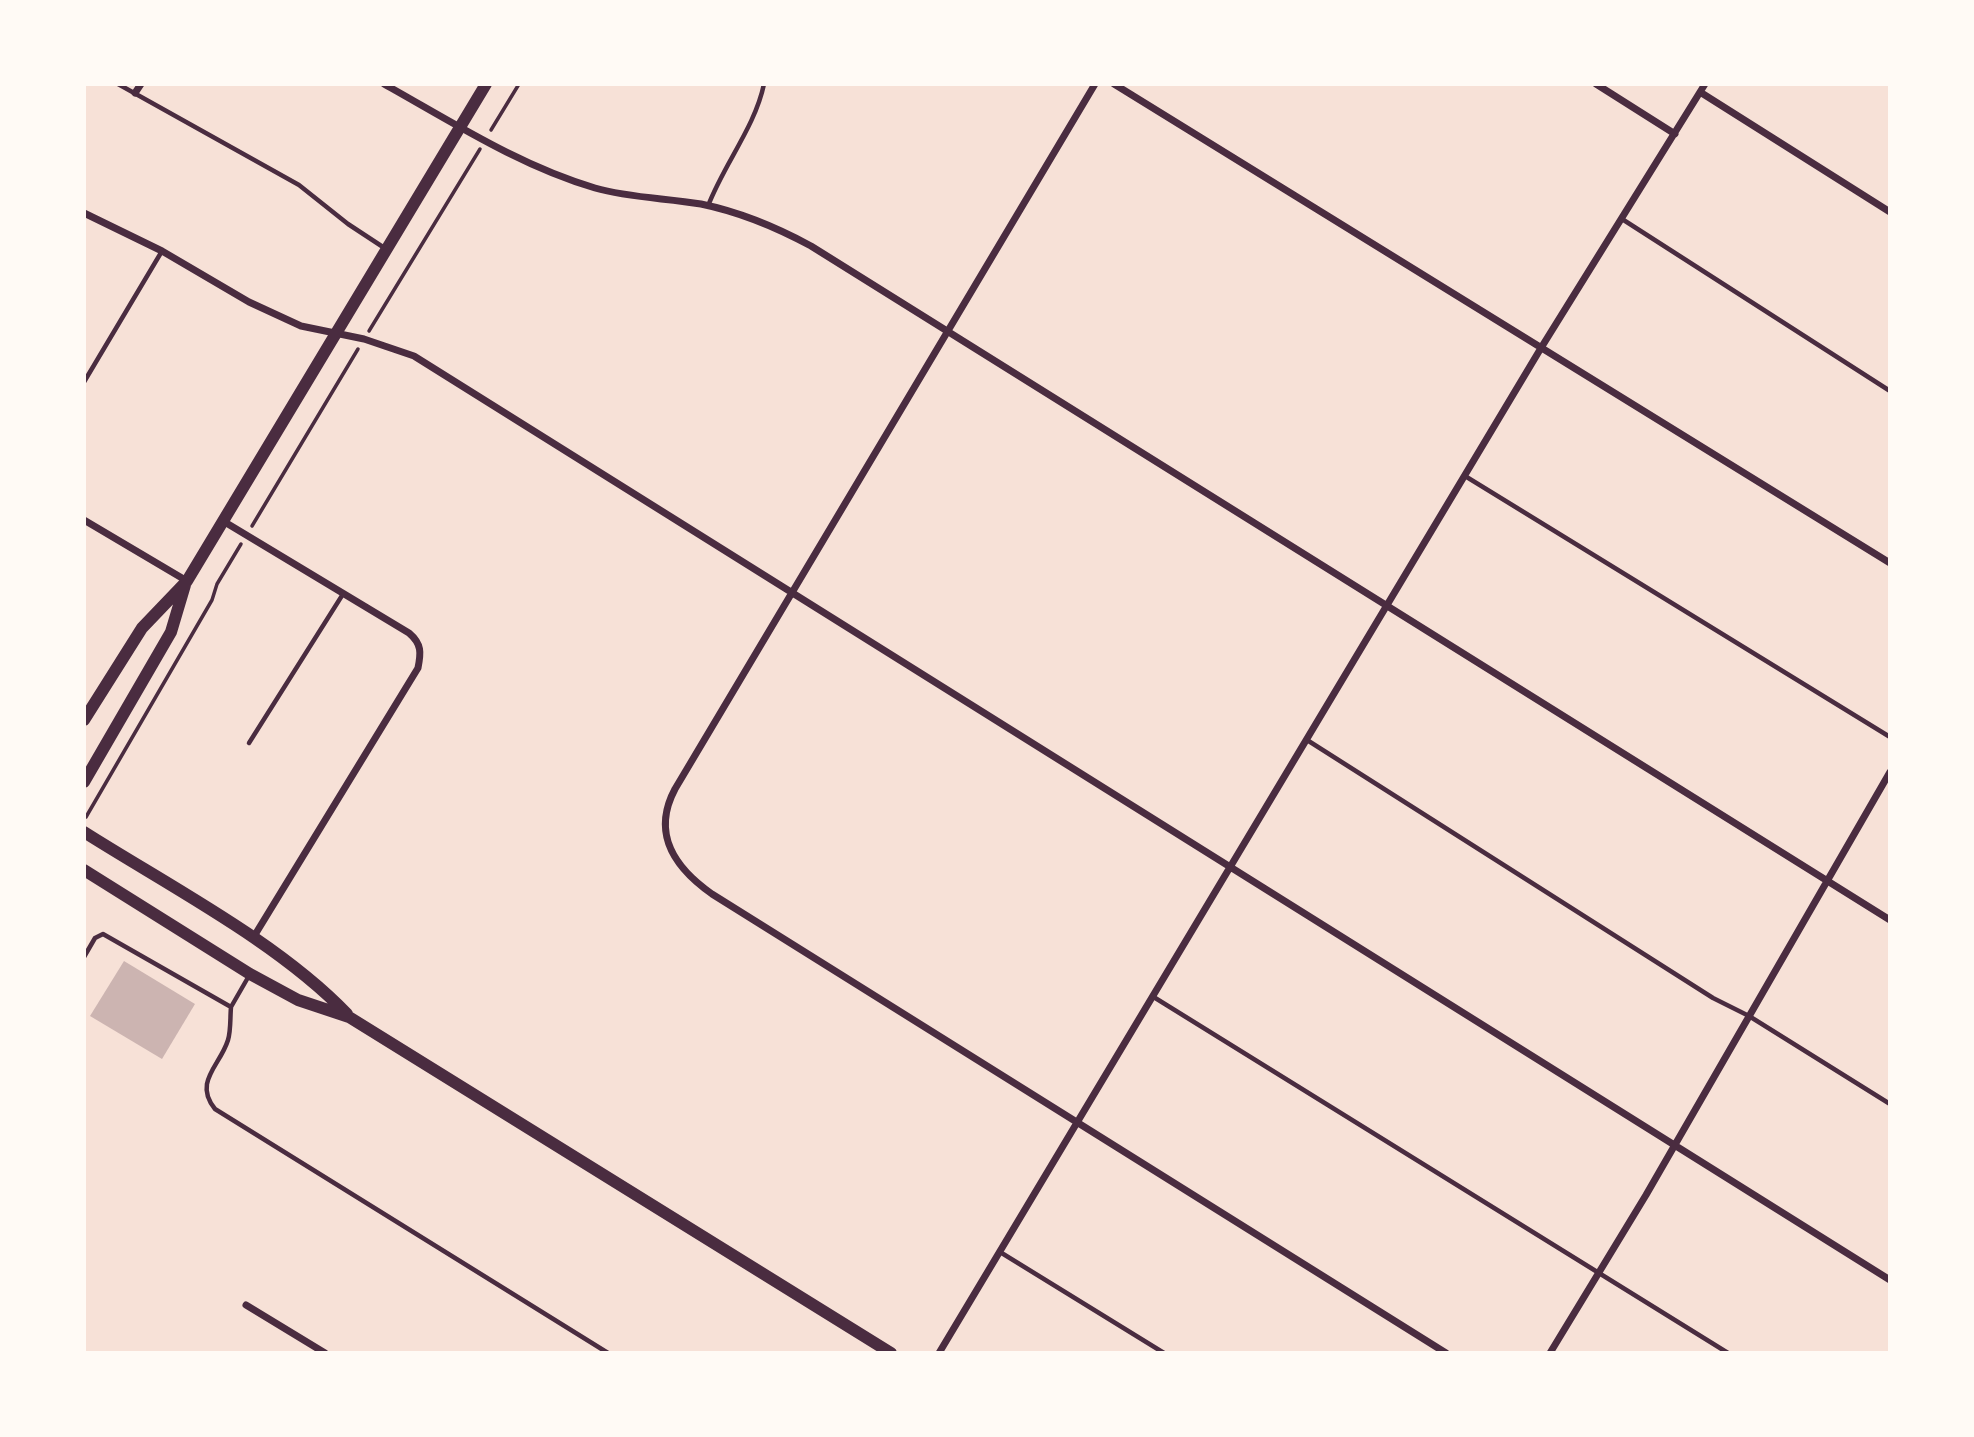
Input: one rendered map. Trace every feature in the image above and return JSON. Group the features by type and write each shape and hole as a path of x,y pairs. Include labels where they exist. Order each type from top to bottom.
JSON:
{"main road":[{"path":"84,720 142,628 187,582 486,84"},
{"path":"84,782 172,632 187,582"},
{"path":"84,832 253,939 318,984 349,1017"},
{"path":"84,870 250,974 298,1000 349,1017 891,1353"}],"street":[{"path":"135,93 141,84"},
{"path":"384,84 529,163 587,186 622,194 708,206 756,219 791,235 1890,920"},
{"path":"1094,84 945,331 793,595 670,798 665,826 667,844 682,870 712,894 1446,1353"},
{"path":"1114,84 1890,563"},
{"path":"1596,84 1675,134"},
{"path":"939,1353 1541,348 1705,84"},
{"path":"1700,92 1890,212"},
{"path":"84,213 162,251 249,302 301,326 364,339 414,356 1228,869 1890,1280"},
{"path":"84,520 187,582"},
{"path":"223,521 417,640 422,652 418,668 253,939"},
{"path":"1550,1353 1890,772"},
{"path":"246,1305 325,1353"}],"lane":[{"path":"118,84 299,185 348,224 387,249"},
{"path":"708,206 720,175 760,106 764,84"},
{"path":"1622,219 1890,391"},
{"path":"84,382 162,251"},
{"path":"1465,476 1890,737"},
{"path":"249,743 343,594"},
{"path":"1307,740 1713,998 1749,1016 1890,1104"},
{"path":"84,957 96,938 103,934 231,1007"},
{"path":"250,974 231,1007 228,1040 206,1081 209,1102 215,1109 608,1353"},
{"path":"1152,996 1728,1353"},
{"path":"1000,1252 1164,1353"}],"path":[{"path":"84,821 246,536 519,84"}],"building":[{"path":"124,961 195,1004 162,1059 90,1016"}]}
